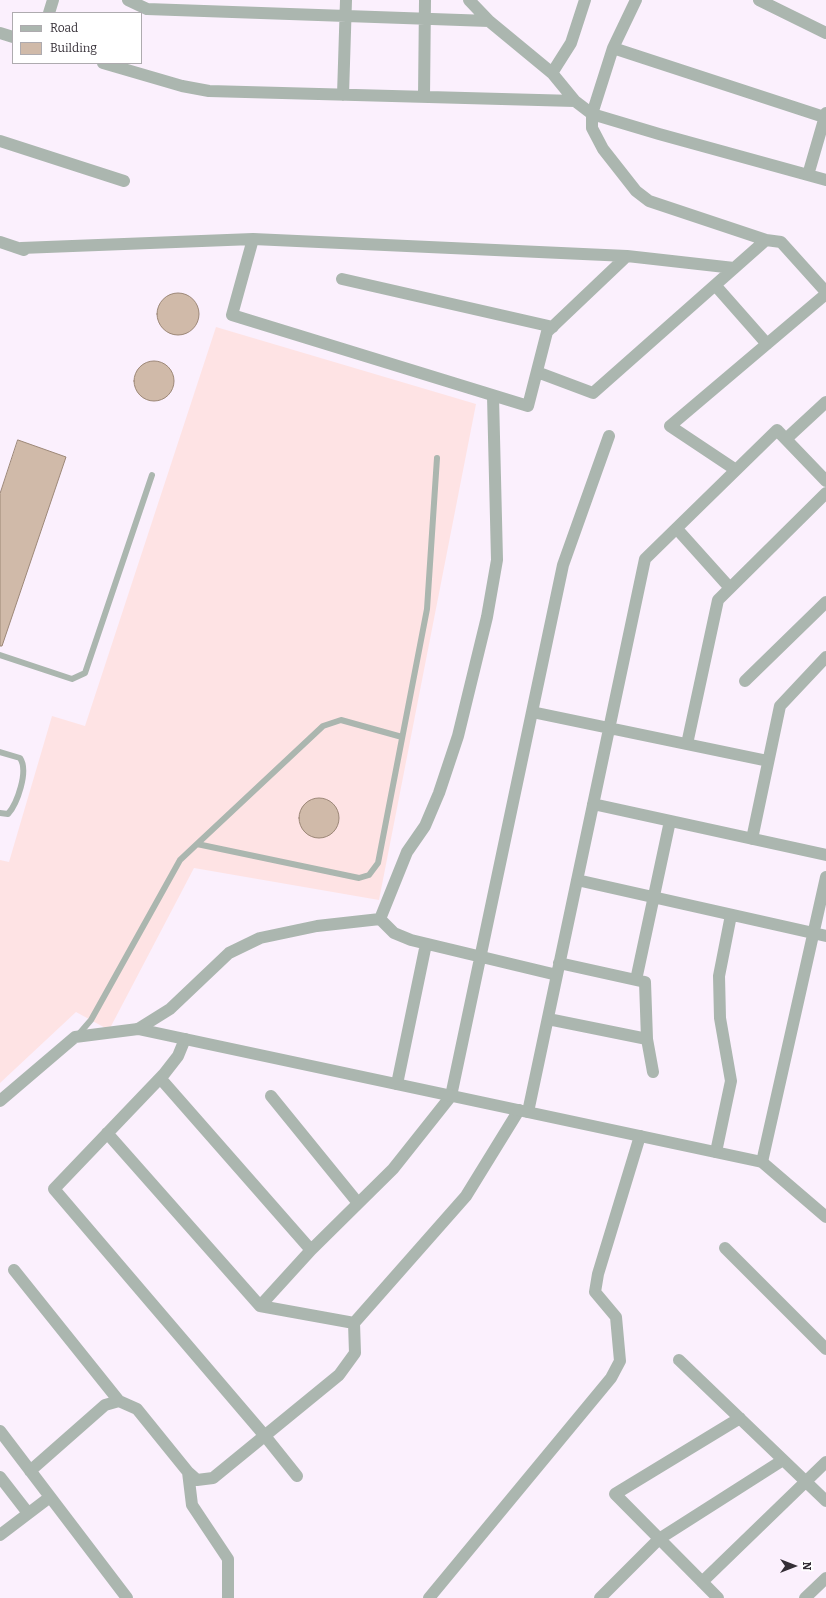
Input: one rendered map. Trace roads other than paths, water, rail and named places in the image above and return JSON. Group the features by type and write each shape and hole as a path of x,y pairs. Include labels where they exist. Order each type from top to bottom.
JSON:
{"street":[{"path":"49,12 52,0"},
{"path":"128,0 147,9 489,21"},
{"path":"343,95 346,0"},
{"path":"424,97 425,0"},
{"path":"469,0 489,21 552,73 575,101 592,114 826,180"},
{"path":"552,73 571,43 585,0"},
{"path":"636,0 613,48 592,114 592,128 603,149 636,191 649,201 766,240 781,242 826,293 670,426 736,470"},
{"path":"759,0 780,4 826,33"},
{"path":"0,33 12,37"},
{"path":"613,48 825,115 808,175"},
{"path":"107,64 182,86 209,91 575,101"},
{"path":"0,141 124,181"},
{"path":"0,242 23,249 253,239 627,256 734,268"},
{"path":"253,239 232,315 528,406 547,332 627,256"},
{"path":"537,372 593,393 766,240"},
{"path":"342,279 553,327"},
{"path":"715,285 767,344"},
{"path":"380,919 407,852 425,826 438,793 458,736 487,617 497,560 493,396"},
{"path":"786,439 826,402"},
{"path":"14,1270 120,1401 138,1410 188,1472 197,1480 213,1478 339,1375 355,1353 354,1323 466,1196 523,1111 548,1019 645,559 777,430 826,481"},
{"path":"260,1306 311,1250 393,1169 452,1096 563,566 609,436"},
{"path":"687,744 718,600 826,493"},
{"path":"677,529 730,588"},
{"path":"745,681 826,602"},
{"path":"752,839 780,706 826,657"},
{"path":"532,712 768,761"},
{"path":"593,804 826,854"},
{"path":"636,980 670,821"},
{"path":"762,1162 826,877"},
{"path":"577,880 826,936"},
{"path":"716,1152 731,1082 720,1018 719,976 731,915"},
{"path":"380,919 394,933 426,944 480,957 645,982 647,1039 653,1072"},
{"path":"138,1029 170,1009 229,953 260,938 317,926 380,919"},
{"path":"397,1084 426,944"},
{"path":"548,1019 647,1039"},
{"path":"0,1100 75,1037 138,1029 762,1162 826,1218"},
{"path":"185,1039 178,1056 160,1078 54,1189 265,1436 297,1476"},
{"path":"160,1078 311,1250"},
{"path":"271,1096 358,1203"},
{"path":"108,1133 260,1306 354,1323"},
{"path":"429,1598 611,1378 620,1361 616,1317 595,1292 598,1274 640,1136"},
{"path":"725,1248 826,1349"},
{"path":"679,1360 826,1501"},
{"path":"30,1471 105,1405 120,1401"},
{"path":"718,1598 615,1494 740,1418"},
{"path":"0,1431 127,1598"},
{"path":"600,1598 659,1539 783,1460"},
{"path":"702,1582 826,1462"},
{"path":"188,1472 192,1505 228,1559 228,1598"},
{"path":"0,1477 28,1514"},
{"path":"0,1535 50,1497"},
{"path":"805,1598 826,1578"}],"lane":[{"path":"197,844 359,878 369,875 378,862 426,609 437,458"},
{"path":"0,654 72,679 85,673 152,475"},
{"path":"75,1037 91,1020 180,860 323,726 341,720 402,737"},
{"path":"0,752 20,758 24,764 24,772 13,808 8,814 0,813"}]}
